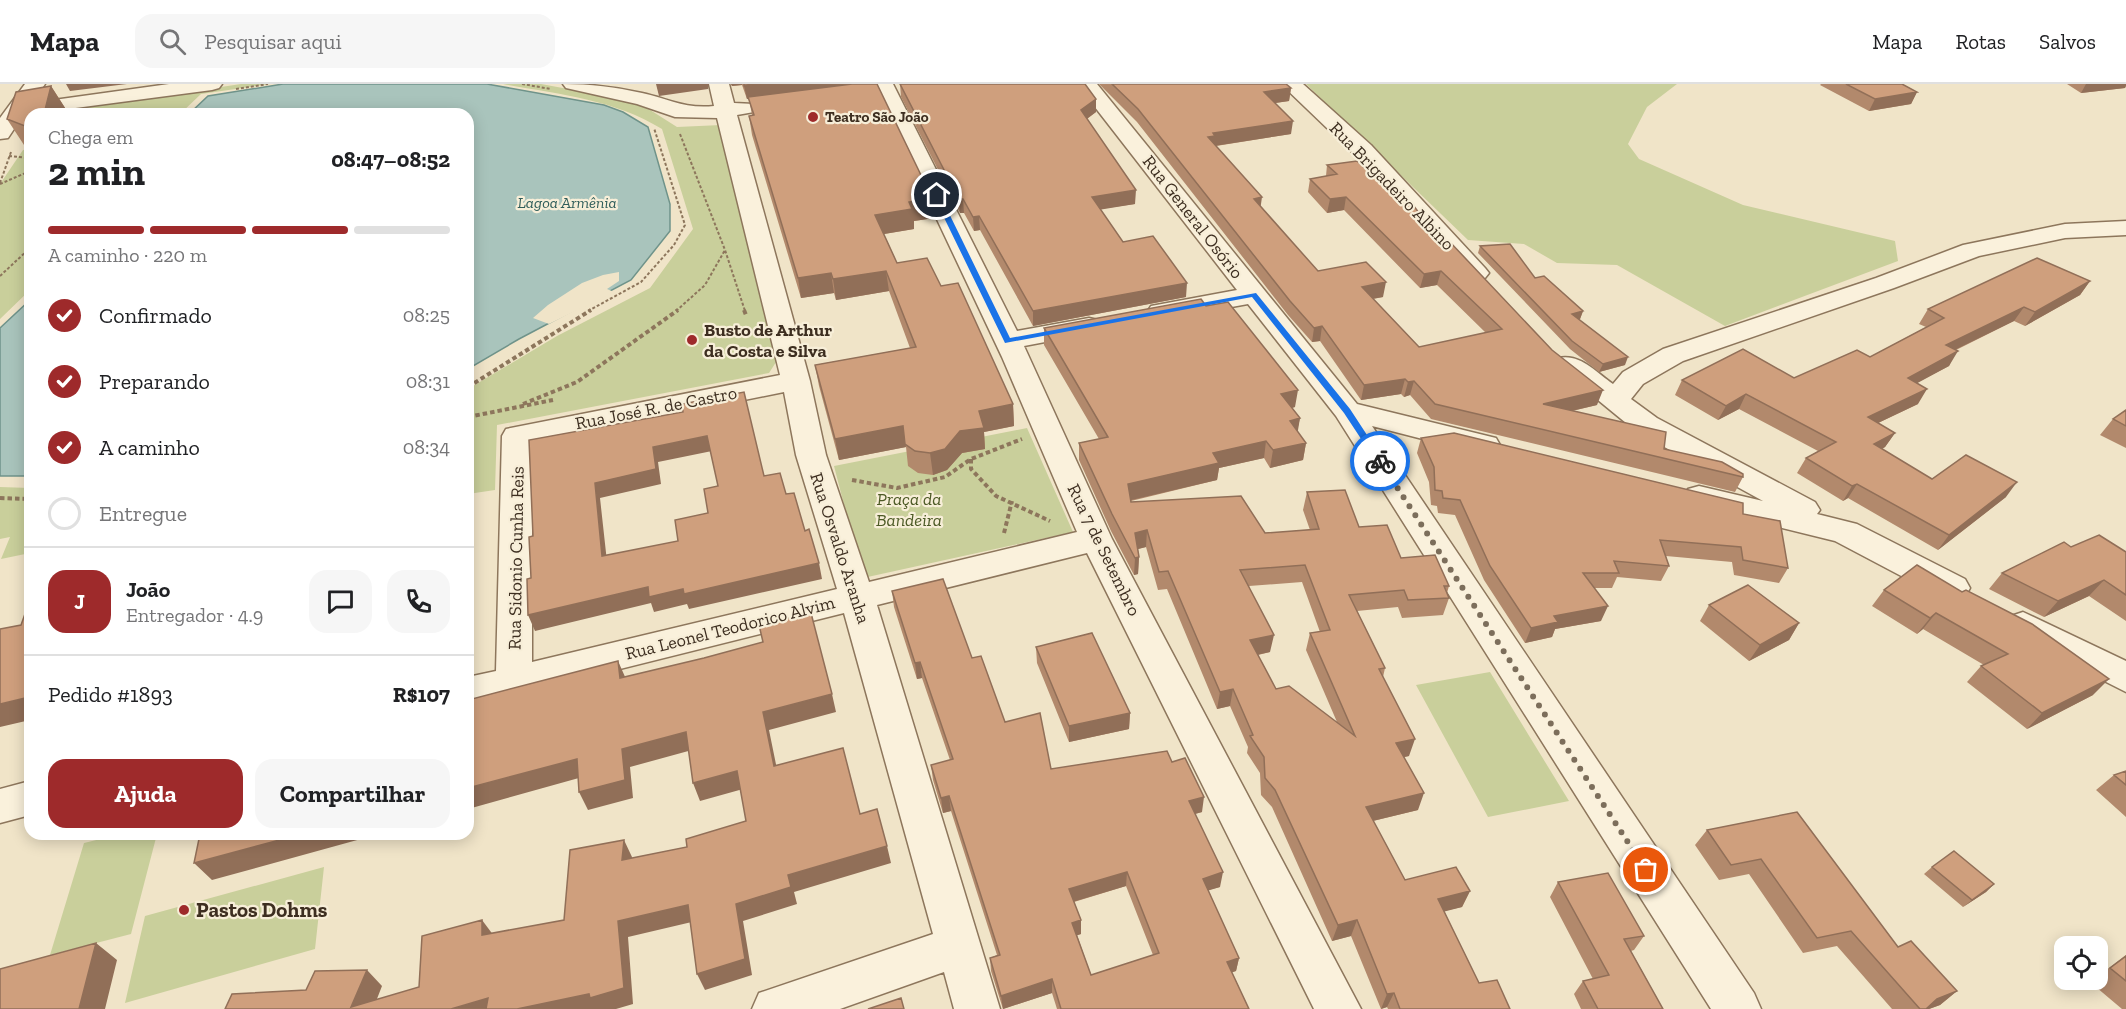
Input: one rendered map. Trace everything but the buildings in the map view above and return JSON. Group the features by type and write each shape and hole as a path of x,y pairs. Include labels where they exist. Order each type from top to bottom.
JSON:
{"street":[{"path":"0,133 35,84"},
{"path":"43,108 212,84"},
{"name":"Rua General Osório","path":"1088,84 1347,411 1738,1009"},
{"name":"Rua Brigadeiro Albino","path":"1291,84 1363,150 1492,290"},
{"path":"564,87 633,97 675,111 704,113 723,97 769,105"},
{"name":"Rua 7 de Setembro","path":"885,89 1008,341 1096,539 1338,1009"},
{"name":"Rua Osvaldo Aranha","path":"723,97 796,381 811,455 857,597 977,1009"},
{"path":"15,112 24,111"},
{"path":"1615,400 1634,378 1673,355 1885,283 1972,250 2065,231 2126,228"},
{"path":"1008,341 1254,295"},
{"path":"1550,349 1647,425 1845,532 2126,678"},
{"name":"Rua José R. de Castro","path":"515,422 796,381"},
{"path":"1347,411 1509,451"},
{"name":"Rua Sidonio Cunha Reis","path":"514,680 515,422"},
{"path":"1672,490 1845,532"},
{"name":"Rua Leonel Teodorico Alvim","path":"474,690 1096,539"},
{"path":"0,806 24,800"},
{"path":"775,1009 959,946"}],"path":[{"path":"522,84 564,87"},
{"path":"474,383 571,321 641,282 674,245 685,225 652,123"},
{"path":"676,124 725,250 747,316"},
{"path":"9,156 24,157"},
{"path":"0,184 24,174"},
{"path":"515,422 628,348 677,311 705,285 725,250"},
{"path":"0,276 24,254"},
{"path":"474,418 515,422 558,399"},
{"path":"846,479 897,488 945,477 971,459 1029,436"},
{"path":"971,459 970,469 996,496 1012,501 1052,522"},
{"path":"0,498 24,500"},
{"path":"1003,539 1012,501"}],"green space":[{"path":"241,84 269,84 201,94 186,108 81,108"},
{"path":"503,84 541,84 617,98 647,108 677,127 721,125 780,356 769,373 497,425 495,490 474,493 474,385 557,336 650,288 693,229 662,129 625,111 565,95"},
{"path":"1306,84 1677,84 1647,107 1628,144 1639,159 1743,205 1895,241 1898,261 1725,326 1617,265 1557,263 1524,244 1468,240"},
{"path":"23,150 24,296 0,319 0,184"},
{"name":"Praça da Bandeira","path":"1027,428 1073,532 863,578 834,466"},
{"path":"0,487 24,488 24,554 1,559 10,537 0,539"},
{"path":"1490,672 1569,801 1488,817 1416,685"},
{"path":"96,840 155,840 131,934 50,955 84,843"},
{"path":"324,867 315,949 125,1003 145,916"}],"water":[{"name":"Lagoa Armênia","path":"283,84 487,84 604,105 623,112 648,127 670,204 670,231 631,280 474,365 474,108 195,108 208,96"},
{"path":"24,306 24,476 0,476 0,328"}],"pier":[{"path":"619,272 619,281 607,289 614,292 549,324 533,318 548,305 582,283"}],"way so far":[{"path":"1380,461 1646,870"}],"place":[{"name":"Teatro São João","path":"813,117"},
{"name":"Busto de Arthur da Costa e Silva","path":"692,340"},
{"name":"Pastos Dohms","path":"184,910"}],"route":[{"path":"937,195 1008,341 1254,295 1347,411 1380,461"}]}
